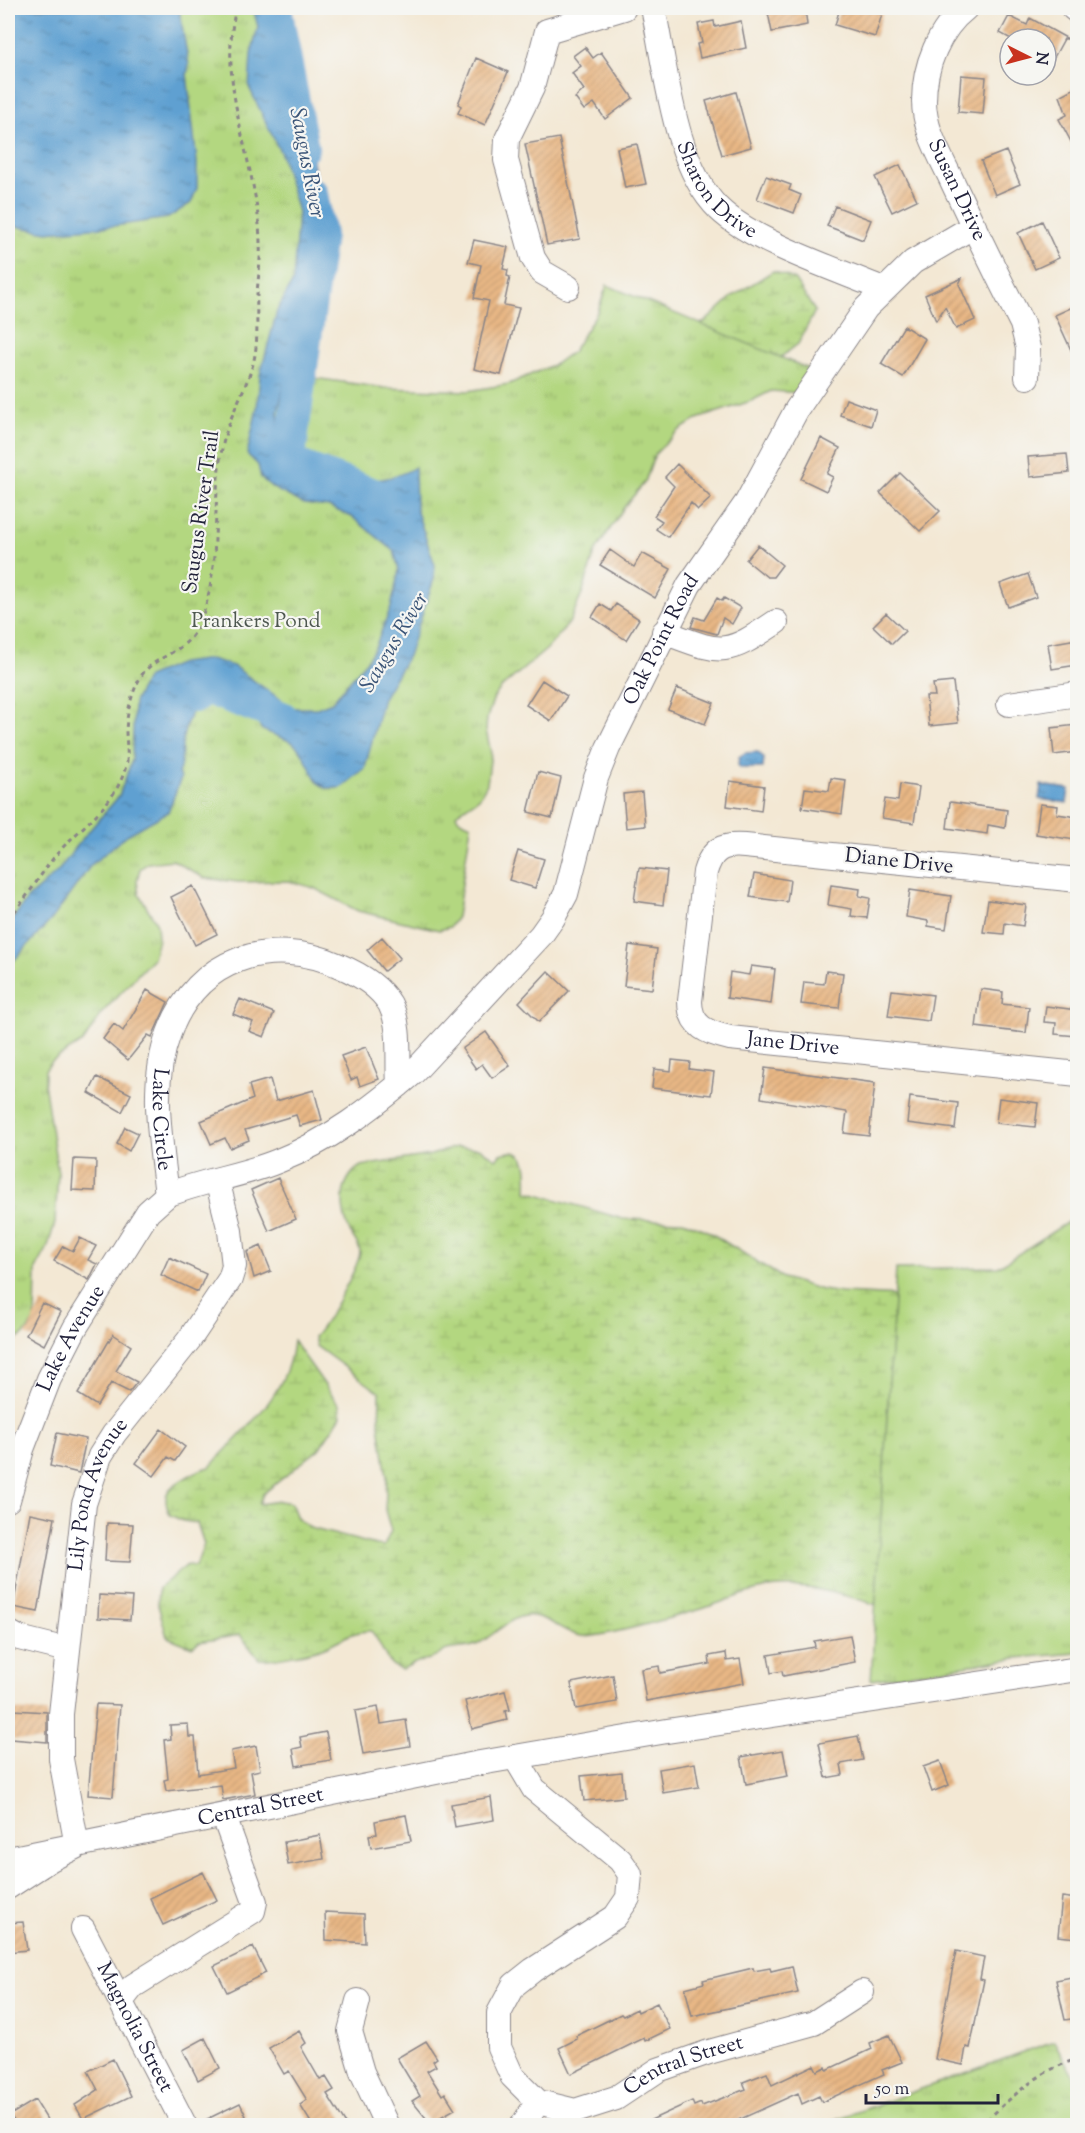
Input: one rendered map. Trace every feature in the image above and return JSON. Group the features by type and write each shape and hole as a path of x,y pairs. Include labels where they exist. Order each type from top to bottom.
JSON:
{"street":[{"path":"568,287 542,273 533,258 506,160 506,144 532,88 547,31 624,8"},
{"name":"Sharon Drive","path":"654,8 681,139 691,170 708,197 720,210 748,230 883,289"},
{"name":"Susan Drive","path":"966,8 954,17 935,50 929,66 924,102 932,138 1024,329 1028,348 1027,377"},
{"path":"1073,8 1077,12"},
{"name":"Oak Point Road","path":"399,1085 413,1073 525,952 557,912 566,894 596,778 664,632 689,585 757,485 797,409 825,365 883,289 926,253 974,226"},
{"path":"664,632 718,650 737,646 776,622"},
{"path":"1009,704 1077,694"},
{"name":"Diane Drive","path":"721,847 745,846 1077,880"},
{"name":"Jane Drive","path":"721,847 711,855 705,872 690,1001 692,1017 697,1025 708,1032 730,1038 1077,1074"},
{"name":"Lake Circle","path":"275,951 297,951 319,956 364,979 381,991 396,1019 399,1085 363,1113 309,1148 267,1165 217,1180 188,1186 167,1195 158,1116 162,1058 169,1032 192,993 206,977 225,965 275,951"},
{"name":"Lily Pond Avenue","path":"77,1846 61,1759 61,1714 84,1504 100,1456 126,1418 202,1322 230,1279 234,1266 230,1231 217,1180"},
{"name":"Lake Avenue","path":"8,1500 31,1425 67,1344 147,1212 167,1195"},
{"path":"8,1632 19,1638 67,1650"},
{"name":"Central Street","path":"8,1859 515,1757 667,1731 1077,1669"},
{"path":"515,1757 534,1790 620,1860 630,1874 628,1898 615,1917 533,1970 514,1985 499,2013 499,2047 512,2076 538,2102 522,2126"},
{"path":"122,2000 133,1986 253,1911 255,1902 224,1817"},
{"path":"8,1887 51,1858 77,1846"},
{"name":"Magnolia Street","path":"83,1929 122,2000 185,2126"},
{"name":"Central Street","path":"538,2102 575,2111 616,2098 658,2070 709,2052 814,2023 862,1992"},
{"path":"358,2001 350,2031 362,2072 387,2126"}],"path":[{"name":"Saugus River Trail","path":"8,919 58,852 90,823 114,793 126,761 126,730 130,701 141,676 155,663 172,655 190,640 201,621 214,543 216,487 223,443 253,363 257,326 261,244 255,204 236,117 231,66 236,8"},
{"path":"981,2126 1032,2081 1058,2064 1077,2059"}],"green space":[{"name":"Prankers Pond","path":"8,8 279,8 272,38 304,154 295,363 307,377 385,388 468,391 509,384 555,364 573,351 598,311 607,285 811,370 801,393 771,391 751,401 697,419 678,431 655,454 645,482 625,506 595,552 582,594 569,623 547,649 502,687 494,697 487,718 486,730 491,753 487,784 479,798 456,814 458,819 471,825 457,917 450,927 439,930 358,911 314,888 289,881 238,882 204,878 173,860 148,863 140,869 137,881 139,894 157,924 158,939 153,958 101,1014 84,1041 52,1061 45,1070 45,1089 58,1173 55,1223 47,1249 36,1269 35,1319 25,1334 8,1345"},
{"path":"773,271 794,279 815,311 798,344 760,373 688,329 705,322 733,296"},
{"path":"456,1147 479,1148 496,1159 500,1154 517,1153 522,1156 527,1168 527,1191 623,1219 683,1221 706,1230 783,1278 822,1290 902,1296 880,1606 839,1594 811,1589 769,1588 644,1625 593,1636 577,1635 542,1618 526,1616 512,1621 478,1644 447,1650 402,1670 395,1667 387,1658 371,1631 354,1633 314,1650 264,1659 259,1659 240,1635 199,1642 192,1647 167,1637 158,1605 159,1588 187,1565 196,1566 204,1544 197,1523 183,1521 170,1515 166,1496 175,1484 210,1467 263,1410 283,1378 290,1360 293,1340 339,1405 341,1416 319,1449 263,1494 259,1504 280,1501 291,1503 297,1518 310,1528 384,1546 391,1531 385,1510 387,1477 379,1425 380,1393 316,1346 314,1337 341,1296 360,1252 344,1214 343,1196 348,1179 361,1166 431,1155"},
{"path":"1077,1216 1077,1653 1016,1658 871,1680 896,1269 998,1267"},
{"path":"1054,2041 1077,2083 1077,2125 821,2125"}],"water":[{"path":"8,8 181,8 180,15 189,65 187,74 197,162 197,188 191,203 168,218 114,226 47,232 8,225"},
{"path":"253,8 279,8 280,31 277,54 313,160 319,207 319,278 300,353 284,386 278,412 280,439 289,462 298,475 307,481 377,480 404,473 415,467 416,509 435,565 434,579 408,656 383,698 365,768 341,788 326,788 318,783 301,751 292,742 262,730 247,704 226,697 198,701 185,728 178,773 181,778 168,812 127,835 91,865 52,919 8,967 8,926 27,899 58,871 119,796 132,760 134,702 147,677 181,663 211,659 233,666 293,708 317,708 332,702 368,659 391,607 399,570 394,551 352,517 329,507 304,504 273,488 261,478 258,465 247,454 257,408 260,375 277,311 293,281 298,212 281,154 249,87 251,54 258,27"},
{"path":"758,752 764,758 763,768 741,768 738,765 739,757 745,753"},
{"path":"1041,785 1069,789 1067,803 1039,799"}],"building":[{"path":"767,8 805,8 807,25 772,32"},
{"path":"840,8 871,8 883,11 875,37 835,25"},
{"path":"1009,16 1027,25 1030,18 1046,27 1003,27"},
{"path":"714,21 715,27 741,21 746,48 700,58 697,44 702,43 698,24"},
{"path":"1058,33 1068,39 1064,39 1058,50"},
{"path":"585,47 593,58 601,52 633,98 605,119 594,103 584,110 575,98 584,90 572,73 581,66 573,56"},
{"path":"476,58 508,72 485,125 458,113 461,106 458,104"},
{"path":"961,75 986,77 983,114 958,112"},
{"path":"1077,87 1077,153 1059,119 1067,115 1060,96"},
{"path":"736,92 751,147 722,155 706,101"},
{"path":"559,138 580,239 547,245 525,144"},
{"path":"637,144 646,184 625,188 617,148"},
{"path":"1006,151 1020,184 995,195 981,161"},
{"path":"900,165 917,200 892,212 875,177"},
{"path":"766,176 791,185 789,190 801,195 794,213 757,199"},
{"path":"835,206 871,220 863,240 827,226"},
{"path":"1042,221 1059,258 1035,269 1018,233"},
{"path":"474,240 508,247 503,269 508,270 507,276 510,277 504,305 519,308 501,375 474,369 489,301 474,298 481,265 468,262"},
{"path":"962,278 959,284 975,320 956,329 945,307 936,321 925,295"},
{"path":"1077,305 1077,363 1055,315"},
{"path":"904,326 925,339 903,377 881,364"},
{"path":"846,399 876,410 871,426 840,415"},
{"path":"821,438 840,448 827,474 833,477 826,491 801,479"},
{"path":"1067,454 1069,473 1030,477 1028,457"},
{"path":"677,464 711,498 698,510 691,503 668,537 656,529 662,521 654,516 674,486 665,477"},
{"path":"900,473 940,511 920,531 880,493"},
{"path":"758,545 782,565 773,577 767,577 746,560"},
{"path":"610,550 634,567 642,553 671,569 655,598 600,565"},
{"path":"1028,574 1036,597 1008,607 1000,584"},
{"path":"717,598 722,601 724,598 741,608 732,624 723,618 717,634 691,627 695,617 704,620"},
{"path":"600,604 611,611 616,604 639,619 626,640 592,617"},
{"path":"886,613 905,631 892,644 873,626"},
{"path":"1077,639 1077,665 1052,669 1048,644"},
{"path":"542,680 567,696 551,721 526,705"},
{"path":"953,682 958,723 929,726 926,696 935,696 933,684"},
{"path":"677,688 714,703 705,724 668,709"},
{"path":"1077,725 1077,752 1054,755 1051,728"},
{"path":"538,772 561,778 552,818 528,812"},
{"path":"831,778 846,780 842,814 802,808 805,788 829,791"},
{"path":"730,781 764,786 761,811 727,806"},
{"path":"900,784 919,787 914,823 882,818 885,799 898,801"},
{"path":"642,792 645,826 626,828 623,794"},
{"path":"950,802 1007,810 1005,828 988,825 987,834 947,828"},
{"path":"1040,804 1058,806 1057,814 1077,817 1075,840 1036,834"},
{"path":"518,851 544,859 535,888 509,880"},
{"path":"639,868 667,871 663,905 634,901"},
{"path":"754,874 790,880 787,902 750,897"},
{"path":"831,885 860,889 859,896 870,898 867,918 851,916 852,909 828,905"},
{"path":"193,886 217,934 195,945 171,897"},
{"path":"910,890 951,896 946,929 928,926 928,921 906,917"},
{"path":"988,900 1026,905 1023,926 1005,923 1004,934 983,932"},
{"path":"382,937 400,958 384,971 367,950"},
{"path":"629,945 657,949 652,989 624,986"},
{"path":"751,966 775,969 771,1004 727,998 730,972 749,975"},
{"path":"548,971 569,991 539,1022 519,1002"},
{"path":"826,971 843,973 839,1008 801,1004 804,982 824,984"},
{"path":"981,989 1003,992 1002,1004 1029,1007 1026,1033 976,1027"},
{"path":"147,990 168,1002 152,1037 148,1035 128,1060 103,1039 114,1024 123,1031"},
{"path":"892,990 933,995 929,1021 888,1016"},
{"path":"240,999 274,1013 264,1037 249,1031 253,1022 233,1014"},
{"path":"1046,1006 1077,1010 1077,1036 1055,1034 1056,1023 1044,1022"},
{"path":"486,1032 510,1066 492,1078 482,1064 476,1069 462,1049"},
{"path":"366,1047 379,1079 360,1086 357,1077 351,1080 341,1056"},
{"path":"672,1060 690,1062 689,1069 714,1072 711,1095 652,1088 654,1069 671,1071"},
{"path":"765,1068 875,1083 869,1136 844,1133 847,1112 761,1098"},
{"path":"97,1077 131,1094 122,1112 89,1093"},
{"path":"270,1079 276,1101 314,1090 322,1120 300,1126 296,1115 245,1130 249,1140 230,1148 225,1138 211,1144 201,1121 253,1099 249,1085"},
{"path":"910,1097 958,1103 955,1129 907,1123"},
{"path":"999,1098 1038,1103 1035,1127 996,1123"},
{"path":"125,1127 138,1133 129,1151 117,1144"},
{"path":"74,1159 96,1160 95,1191 72,1190"},
{"path":"278,1178 296,1219 269,1231 251,1190"},
{"path":"80,1238 96,1246 88,1260 97,1264 89,1280 54,1261 63,1246 73,1251"},
{"path":"261,1246 271,1271 254,1278 247,1252"},
{"path":"169,1257 206,1274 198,1292 161,1275"},
{"path":"42,1303 61,1312 44,1345 26,1335"},
{"path":"113,1334 131,1346 116,1371 137,1382 129,1392 111,1383 97,1406 78,1394"},
{"path":"161,1429 185,1447 175,1461 168,1457 154,1476 136,1463"},
{"path":"57,1433 86,1439 79,1473 50,1466"},
{"path":"30,1513 55,1518 38,1612 13,1607"},
{"path":"107,1523 133,1524 130,1562 105,1561"},
{"path":"99,1595 132,1597 130,1620 98,1618"},
{"path":"850,1635 855,1662 783,1676 782,1671 771,1673 768,1655 815,1647 814,1641"},
{"path":"726,1653 727,1661 740,1659 744,1683 646,1701 641,1669 659,1666 660,1673 710,1664 709,1656"},
{"path":"613,1675 617,1702 576,1709 571,1683"},
{"path":"505,1691 510,1710 505,1711 507,1720 472,1729 465,1701"},
{"path":"96,1704 120,1705 113,1797 88,1795"},
{"path":"378,1707 381,1724 406,1720 410,1746 363,1754 355,1711"},
{"path":"13,1710 47,1712 47,1742 11,1739"},
{"path":"188,1724 189,1737 195,1737 198,1774 234,1768 231,1751 256,1746 260,1770 251,1772 255,1794 223,1800 221,1785 166,1791 164,1780 168,1779 164,1740 171,1739 170,1725"},
{"path":"326,1732 331,1760 296,1766 293,1749 302,1747 300,1737"},
{"path":"858,1736 863,1760 841,1764 843,1775 826,1778 819,1743"},
{"path":"783,1750 788,1776 746,1784 741,1757"},
{"path":"940,1761 949,1785 932,1792 923,1767"},
{"path":"695,1763 699,1787 663,1793 659,1769"},
{"path":"622,1772 624,1797 584,1801 581,1776"},
{"path":"491,1797 494,1820 455,1827 451,1804"},
{"path":"406,1815 411,1841 371,1848 369,1835 377,1834 375,1821"},
{"path":"320,1835 324,1859 288,1865 284,1842"},
{"path":"203,1872 217,1900 163,1925 150,1898"},
{"path":"1062,1897 1077,1899 1077,1938 1058,1936"},
{"path":"325,1912 364,1914 365,1943 326,1940"},
{"path":"23,1922 27,1950 8,1952 8,1923"},
{"path":"253,1947 266,1973 227,1992 214,1966"},
{"path":"956,1951 984,1957 980,1979 984,1980 970,2048 966,2047 963,2065 935,2059"},
{"path":"792,1966 798,1993 692,2016 685,1988 704,1983 703,1980 753,1968 754,1971 770,1968 771,1971"},
{"path":"1077,1976 1077,2018 1065,2020 1056,1980"},
{"path":"657,2003 670,2029 645,2041 644,2038 571,2074 559,2048 577,2039 576,2036 621,2014 623,2016 637,2009 638,2012"},
{"path":"299,2031 306,2043 301,2047 320,2080 326,2077 334,2090 327,2094 347,2126 313,2126 300,2105 307,2100 289,2071 284,2074 269,2048"},
{"path":"889,2035 902,2062 882,2070 884,2074 822,2102 819,2096 802,2104 798,2093 725,2126 638,2126 692,2101 694,2106 701,2103 702,2106 746,2089 743,2082 767,2073 772,2085 814,2065 817,2071 826,2067 827,2070 872,2049 870,2043"},
{"path":"205,2038 220,2068 198,2080 183,2050"},
{"path":"426,2041 437,2058 433,2061 436,2066 427,2071 442,2095 445,2093 455,2109 430,2123 412,2101 420,2096 397,2058"},
{"path":"113,2059 131,2096 83,2119 75,2105 98,2090 88,2071"},
{"path":"35,2100 51,2126 17,2126 10,2115"},
{"path":"240,2103 246,2116 238,2121 240,2126 199,2126 199,2123"}],"waterway":[{"name":"Saugus River","path":"276,8 303,148"},
{"name":"Saugus River","path":"312,194 320,235 289,462 379,496"},
{"name":"Saugus River","path":"195,697 200,686 282,717"}]}
